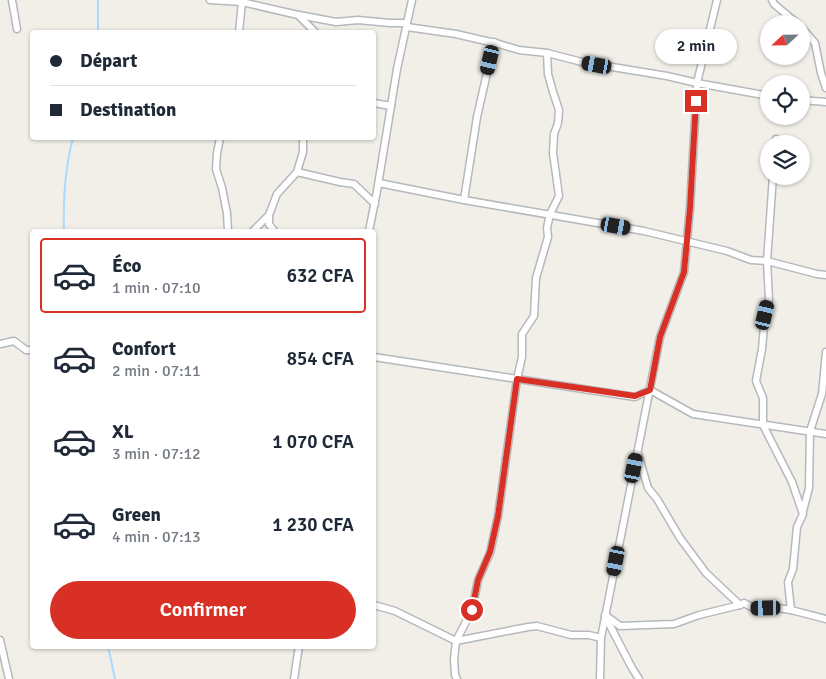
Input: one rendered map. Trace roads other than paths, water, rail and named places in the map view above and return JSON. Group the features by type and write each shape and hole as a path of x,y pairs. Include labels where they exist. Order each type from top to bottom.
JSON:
{"street":[{"path":"12,0 17,29"},
{"path":"210,0 242,2 336,22 358,20 407,25 494,42 519,50 547,53 582,62 760,94"},
{"path":"369,229 379,183 397,69 412,0"},
{"path":"600,679 601,638 605,615 660,337 684,272 690,208 697,83 717,0"},
{"path":"772,0 787,15"},
{"path":"239,30 242,2"},
{"path":"298,15 313,30"},
{"path":"810,38 815,43 820,73 826,88"},
{"path":"464,200 477,117 494,42"},
{"path":"457,679 454,659 456,641 472,610 478,580 490,552 498,516 517,379 522,357 522,334 534,316 536,278 548,237 547,228 550,214 559,196 553,153 554,134 558,123 559,110 548,74 547,53"},
{"path":"810,101 826,102"},
{"path":"376,103 391,106"},
{"path":"220,140 216,170 222,188 228,229"},
{"path":"255,229 269,215 278,194 297,172 303,152 303,140"},
{"path":"297,172 354,184 375,204"},
{"path":"379,183 464,200 644,231 727,251 751,260 767,261 826,275"},
{"path":"772,185 767,261 768,300 756,381 763,398 763,425 792,482 803,511"},
{"path":"269,215 269,224 273,229"},
{"path":"0,344 14,341 26,350 30,350"},
{"path":"791,610 788,582 793,568 797,527 803,514 809,488 810,431 822,394 826,352"},
{"path":"376,357 635,396 650,390"},
{"path":"650,390 693,414 826,434"},
{"path":"638,453 648,488 657,499 680,538 706,573 740,605"},
{"path":"605,615 620,626 674,624 698,615 744,603 755,608 791,610 826,619"},
{"path":"376,606 395,611 456,641 537,626 571,635 589,635 601,638"},
{"path":"605,615 632,668 640,679"},
{"path":"0,640 8,679"},
{"path":"294,679 299,649"}],"waterway":[{"path":"98,0 98,30"},
{"path":"64,229 65,184 73,140"},
{"path":"109,649 115,679"}]}
